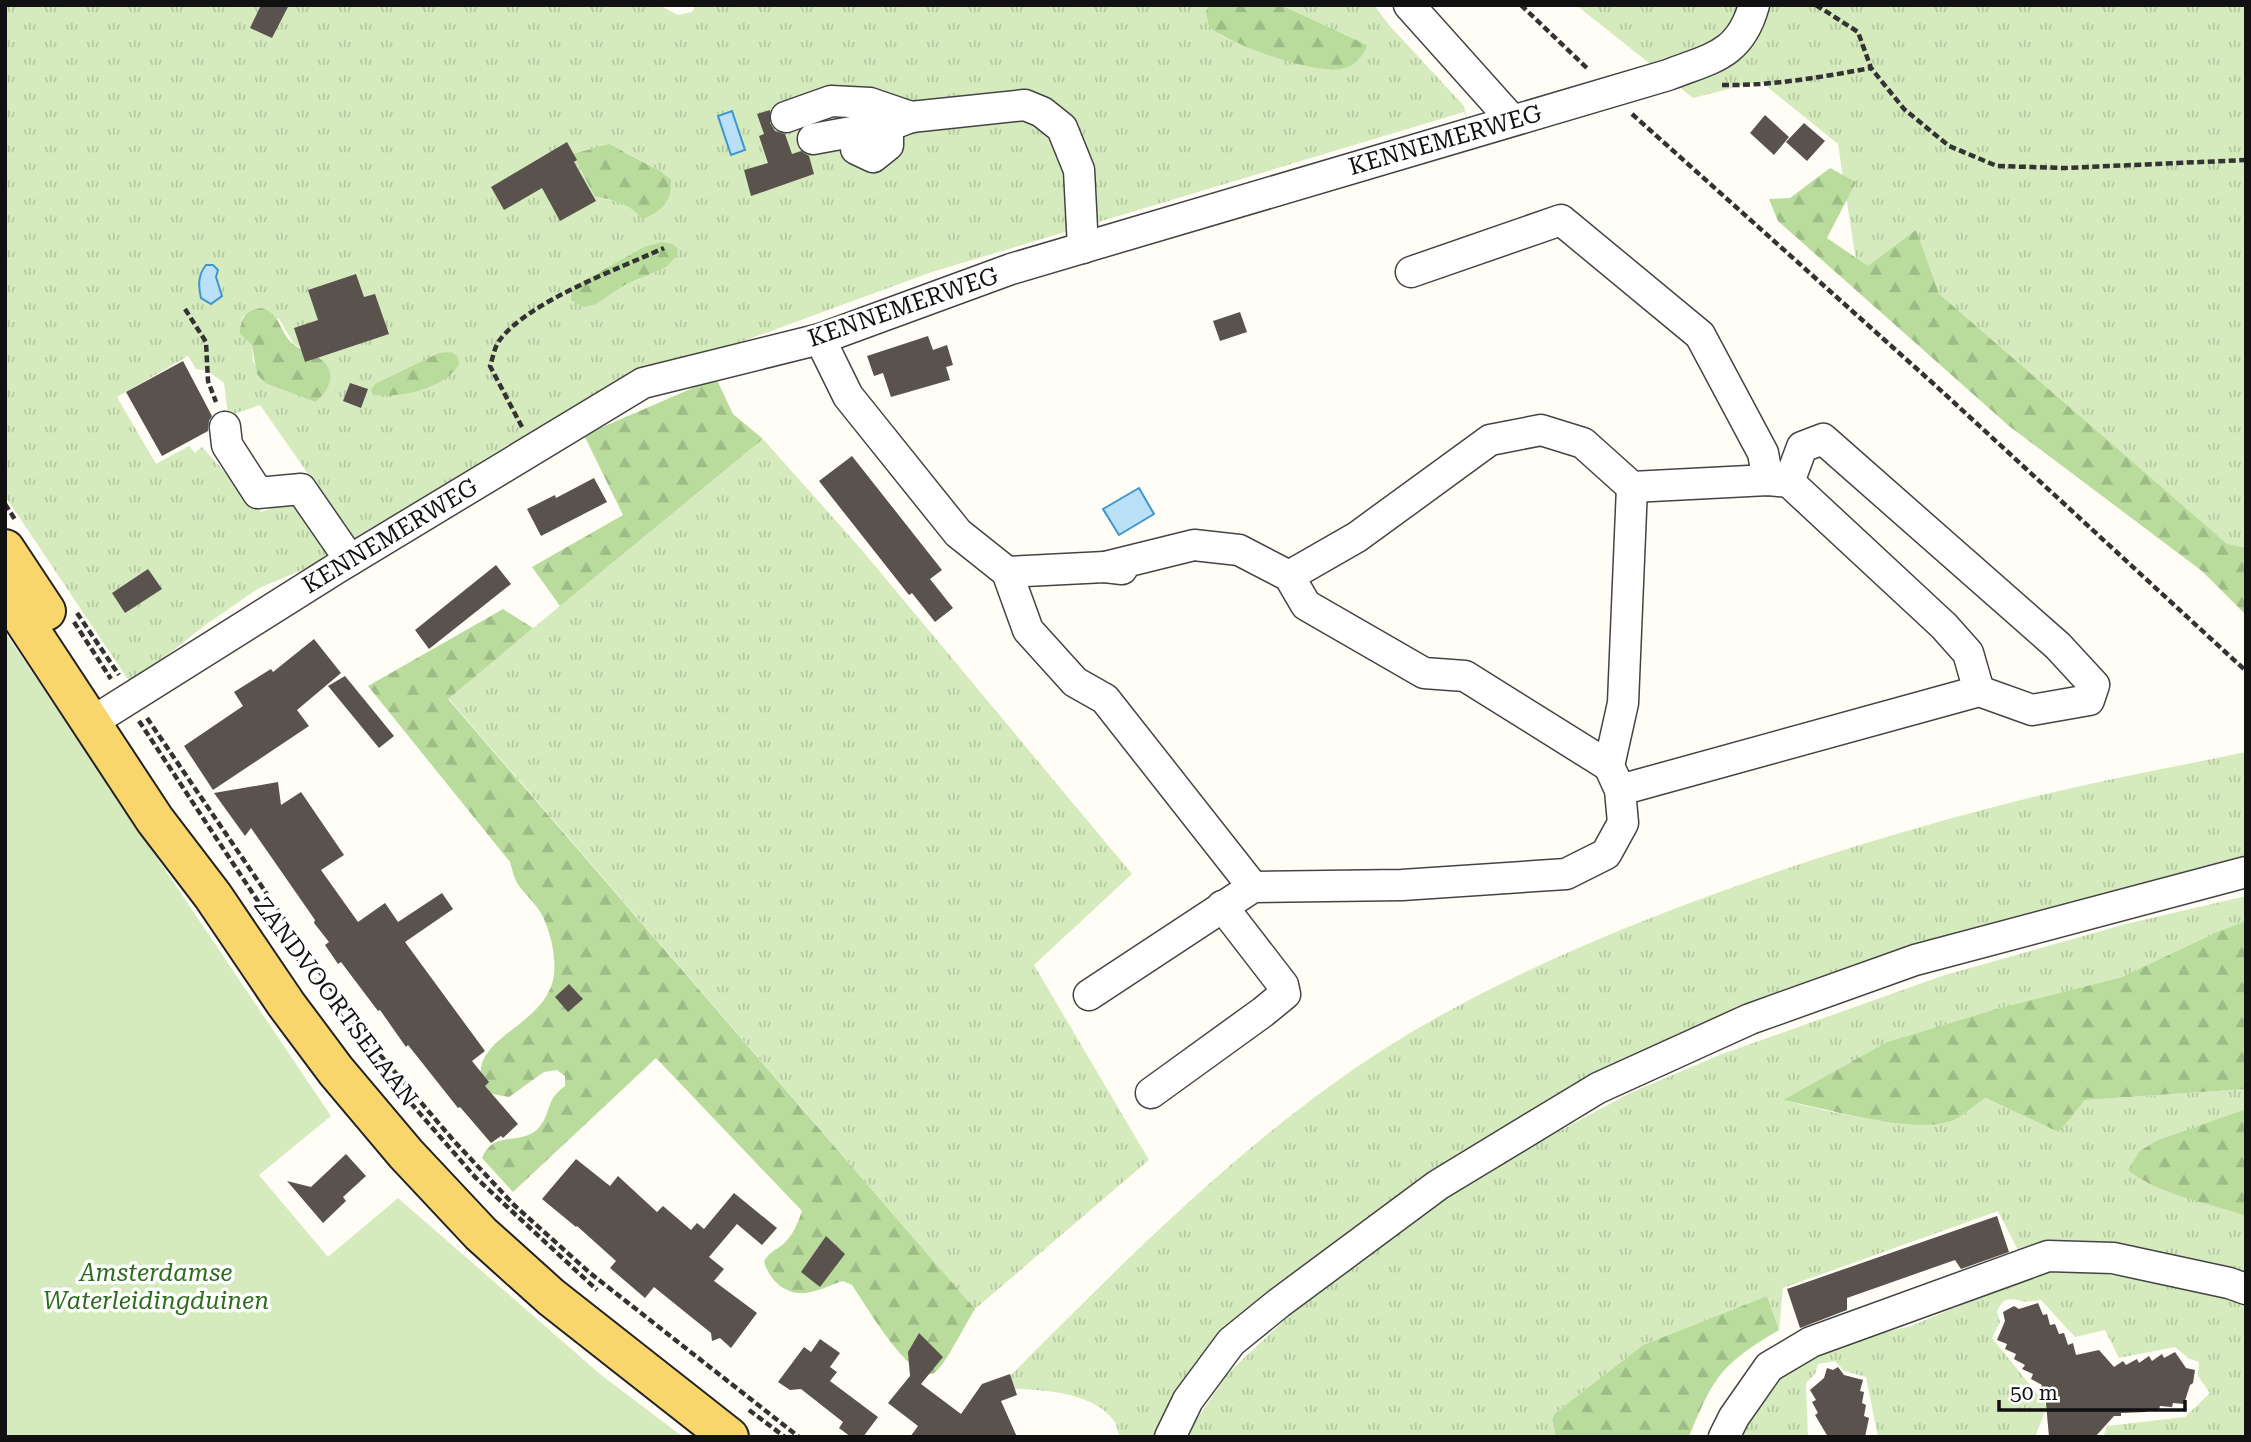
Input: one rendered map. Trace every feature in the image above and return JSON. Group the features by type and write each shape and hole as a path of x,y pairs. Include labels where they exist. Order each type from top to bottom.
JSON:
{"main road":[{"name":"ZANDVOORTSELAAN","path":"13,538 149,763 173,806 213,896 286,1004 336,1071 407,1154 481,1234 551,1297 736,1422"},
{"name":"ZANDVOORTSELAAN","path":"5,592 116,707"}],"street":[{"path":"1409,5 1512,120"},
{"name":"KENNEMERWEG","path":"116,707 350,560 643,383 820,339 1011,270 1668,75 1719,55 1738,42 1754,5"},
{"path":"786,117 831,101 870,103 900,121 1025,105 1042,112 1062,128 1079,170 1083,248"},
{"path":"813,139 857,131 856,149 873,158 888,145 900,121"},
{"path":"1411,272 1561,220 1700,335 1779,481 1944,626 1968,653 1979,691"},
{"path":"820,339 848,396 958,533 1007,572 1028,630 1075,682 1105,699 1253,887"},
{"path":"225,428 227,445 258,493 302,489 350,560"},
{"path":"1289,576 1357,537 1490,440 1541,430 1583,443 1632,487 1779,481"},
{"path":"1007,572 1105,567 1146,572 1179,565 1194,545 1239,550 1289,576 1306,604 1424,673 1465,676 1614,778 1979,691 2032,710 2089,700 2094,685 2058,646 1823,439 1802,447 1779,481"},
{"path":"1089,995 1253,887 1402,885 1566,874 1606,855 1623,823 1614,778 1623,703 1632,487"},
{"path":"1170,1437 1188,1400 1231,1342 1438,1185 1598,1088 1750,1019 1915,960 2246,872"},
{"path":"1151,1094 1285,994 1283,985 1222,906"},
{"path":"1724,1437 1734,1417 1769,1367 1811,1342 2048,1256 2113,1258 2246,1289"}],"path":[{"path":"1521,5 1684,162 1926,377 2246,671"},
{"path":"1816,5 1858,32 1871,68 1903,109 1949,146 1997,166 2065,169 2246,160"},
{"path":"1720,85 1756,84 1871,68"},
{"path":"534,449 490,366 497,343 520,319 550,301 664,248"},
{"path":"185,309 206,342 208,381 225,428"},
{"path":"5,504 13,538"},
{"path":"73,606 116,707 363,1035 453,1141 514,1205 590,1273 799,1437"},
{"name":"ZANDVOORTSELAAN","path":"73,621 116,707 370,1056 475,1177 608,1299"},
{"path":"736,1422 785,1437"}],"green space":[{"path":"5,5 659,5 678,15 692,12 696,5 1209,5 1206,11 1220,35 1274,57 1326,69 1343,69 1367,45 1281,5 1374,5 1389,25 1464,106 1468,123 1464,112 932,272 686,362 547,423 355,541 260,405 228,416 224,383 208,371 196,369 188,356 117,397 156,464 189,446 195,453 202,447 261,512 296,499 331,558 259,588 204,626 131,684 5,496","holes":["623,151 660,171 639,213 619,202 595,197","662,242 640,279 625,285 596,304 646,246","243,316 279,319 294,344 321,358 315,402 265,383 253,361 252,345 240,325"]},
{"path":"1209,5 1281,5 1367,45 1363,54 1349,67 1310,67 1253,50 1209,27 1206,11"},
{"path":"1576,5 2246,5 2246,594 1859,280 1838,144 1760,81 1693,98"},
{"path":"609,144 660,171 671,180 668,200 655,213 642,219 621,204 595,197 573,154"},
{"path":"1830,168 1856,182 1827,238 1868,266 1916,230 1939,294 2227,544 2246,548 2246,615 2202,571 2009,426 1778,221 1769,199 1790,198"},
{"path":"662,242 673,244 678,249 676,257 666,267 625,285 596,304 584,307 571,300 571,292 578,284 646,246"},
{"path":"261,308 268,310 276,318 293,344 318,357 328,368 328,386 315,402 265,383 257,374 252,345 240,334 240,328 247,313"},
{"path":"451,352 458,357 459,365 432,386 396,395 373,395 371,390 375,384 439,353"},
{"path":"716,378 733,414 763,439 560,606 532,567 623,515 584,435"},
{"path":"763,439 861,549 1132,874 1034,965 1149,1160 975,1309 448,698"},
{"path":"503,609 533,628 448,699 975,1309 949,1354 934,1373 924,1373 901,1354 852,1285 843,1281 803,1293 787,1290 775,1281 764,1261 789,1238 802,1211 656,1058 513,1192 482,1158 492,1144 526,1136 538,1129 553,1098 565,1086 565,1076 557,1070 544,1072 509,1097 487,1093 481,1074 486,1055 541,1004 549,990 554,975 551,938 540,912 517,883 510,862 368,686"},
{"name":"Amsterdamse Waterleidingduinen","path":"5,632 331,1116 259,1175 328,1257 398,1198 600,1374 683,1437 5,1437"},
{"path":"2246,752 2246,872 2143,896 1658,1059 1305,1271 1159,1437 1120,1437 1115,1423 1104,1410 1076,1397 1044,1391 998,1388 1181,1209 1278,1126 1381,1051 1474,997 1638,923 1767,875 1854,847 2018,801"},
{"path":"2246,896 2246,921 2122,977 1996,1009 1887,1042 1784,1100 1891,1122 1933,1124 1954,1120 1984,1098 2059,1131 2085,1100 2246,1089 2246,1109 2185,1131 2216,1205 2246,1216 2246,1277 2154,1250 2091,1241 2052,1247 2021,1256 1998,1211 1783,1288 1779,1330 1767,1296 1643,1345 1554,1414 1552,1421 1556,1437 1185,1437 1227,1374 1327,1280 1383,1239 1494,1166 1630,1093 1722,1054 1945,975 2126,924"},
{"path":"2246,921 2246,1089 2085,1100 2059,1132 1985,1098 1954,1120 1932,1125 1890,1122 1783,1100 1887,1042 1996,1009 2122,977"},
{"path":"2246,1109 2246,1216 2170,1192 2128,1170 2140,1151 2156,1141"},
{"path":"2040,1272 2099,1273 2246,1303 2246,1437 2103,1437 2107,1426 2185,1417 2210,1393 2198,1376 2199,1362 2188,1358 2175,1347 2119,1358 2105,1330 2075,1337 2041,1300 2027,1302 2010,1299 2002,1303 1997,1311 2000,1322 1992,1338 2047,1406 2035,1437 1878,1437 1866,1377 1844,1371 1835,1361 1818,1364 1815,1374 1806,1383 1808,1437 1739,1437 1776,1373 1811,1350 1911,1326"},
{"path":"1767,1296 1779,1330 1744,1352 1722,1373 1713,1385 1689,1437 1556,1437 1552,1420 1554,1414 1643,1345"}],"water":[{"path":"732,111 745,150 731,155 718,116"},
{"path":"206,265 213,265 218,270 216,277 222,296 211,304 201,298 199,289 200,276"},
{"path":"1139,488 1154,514 1119,535 1103,509"}],"building":[{"path":"261,5 289,5 272,38 250,28"},
{"path":"770,110 770,123 775,131 785,134 792,154 801,151 809,156 814,174 751,196 744,170 768,163 759,136 764,134 757,114"},
{"path":"1765,115 1789,137 1774,155 1750,133"},
{"path":"1804,123 1825,141 1807,161 1786,142"},
{"path":"567,142 577,160 574,162 596,201 560,221 542,188 504,210 491,187"},
{"path":"356,274 364,297 375,294 389,334 305,362 294,328 318,320 308,290"},
{"path":"1240,312 1247,332 1220,341 1213,321"},
{"path":"928,336 933,350 947,345 953,365 946,367 950,380 891,397 883,373 874,376 867,356"},
{"path":"183,361 212,416 208,431 162,456 126,392"},
{"path":"350,383 368,389 361,408 343,401"},
{"path":"852,456 942,570 930,579 953,608 935,622 912,593 909,595 819,481"},
{"path":"594,478 607,502 541,536 527,509 555,495 556,498"},
{"path":"496,565 511,584 429,649 415,630"},
{"path":"148,569 162,589 125,613 112,593"},
{"path":"314,639 341,673 297,710 309,726 213,790 184,746 243,706 234,692 271,669 273,672"},
{"path":"345,676 394,736 379,748 328,686"},
{"path":"278,782 281,805 301,792 344,855 321,870 358,922 385,903 398,922 442,893 453,909 405,942 485,1051 472,1061 489,1082 485,1086 518,1124 503,1138 501,1136 491,1143 460,1107 458,1108 408,1045 406,1047 341,962 338,964 325,945 329,942 314,923 315,920 251,828 245,836 214,793"},
{"path":"569,984 583,999 568,1012 555,997"},
{"path":"346,1154 366,1176 343,1197 346,1201 323,1223 287,1181 311,1187"},
{"path":"576,1159 610,1186 618,1176 657,1212 663,1206 691,1230 697,1223 704,1229 734,1193 777,1228 762,1245 737,1224 709,1257 724,1269 714,1281 757,1313 731,1348 720,1338 712,1341 711,1333 654,1287 645,1298 610,1268 616,1261 542,1199"},
{"path":"1997,1216 2009,1252 1961,1269 1955,1260 1847,1298 1847,1310 1800,1328 1787,1289"},
{"path":"826,1236 845,1254 820,1287 801,1272"},
{"path":"2038,1303 2043,1315 2047,1314 2050,1325 2055,1324 2059,1334 2064,1333 2068,1345 2073,1343 2076,1355 2099,1350 2114,1367 2123,1361 2126,1365 2137,1359 2139,1363 2149,1356 2152,1361 2162,1354 2164,1358 2175,1352 2186,1368 2195,1370 2184,1404 2173,1403 2172,1407 2160,1406 2159,1410 2147,1409 2146,1412 2121,1413 2121,1416 2114,1416 2095,1437 2049,1437 2045,1392 2040,1389 2042,1385 2031,1379 2033,1374 2022,1369 2025,1365 2014,1359 2016,1354 2005,1349 2007,1344 1997,1340 2005,1321 2003,1312 2014,1306 2019,1309"},
{"path":"919,1333 943,1357 921,1384 961,1414 982,1384 1010,1374 1017,1395 1001,1401 1017,1437 910,1437 918,1426 888,1403 910,1376 908,1352"},
{"path":"820,1339 840,1353 830,1367 837,1372 830,1381 878,1417 863,1437 851,1437 839,1428 843,1422 801,1389 790,1390 778,1382 804,1347 811,1352"},
{"path":"1838,1367 1844,1375 1863,1380 1860,1391 1864,1392 1864,1416 1869,1418 1865,1437 1828,1437 1815,1415 1818,1413 1812,1402 1816,1400 1810,1390 1824,1378 1827,1368 1833,1370"}]}
